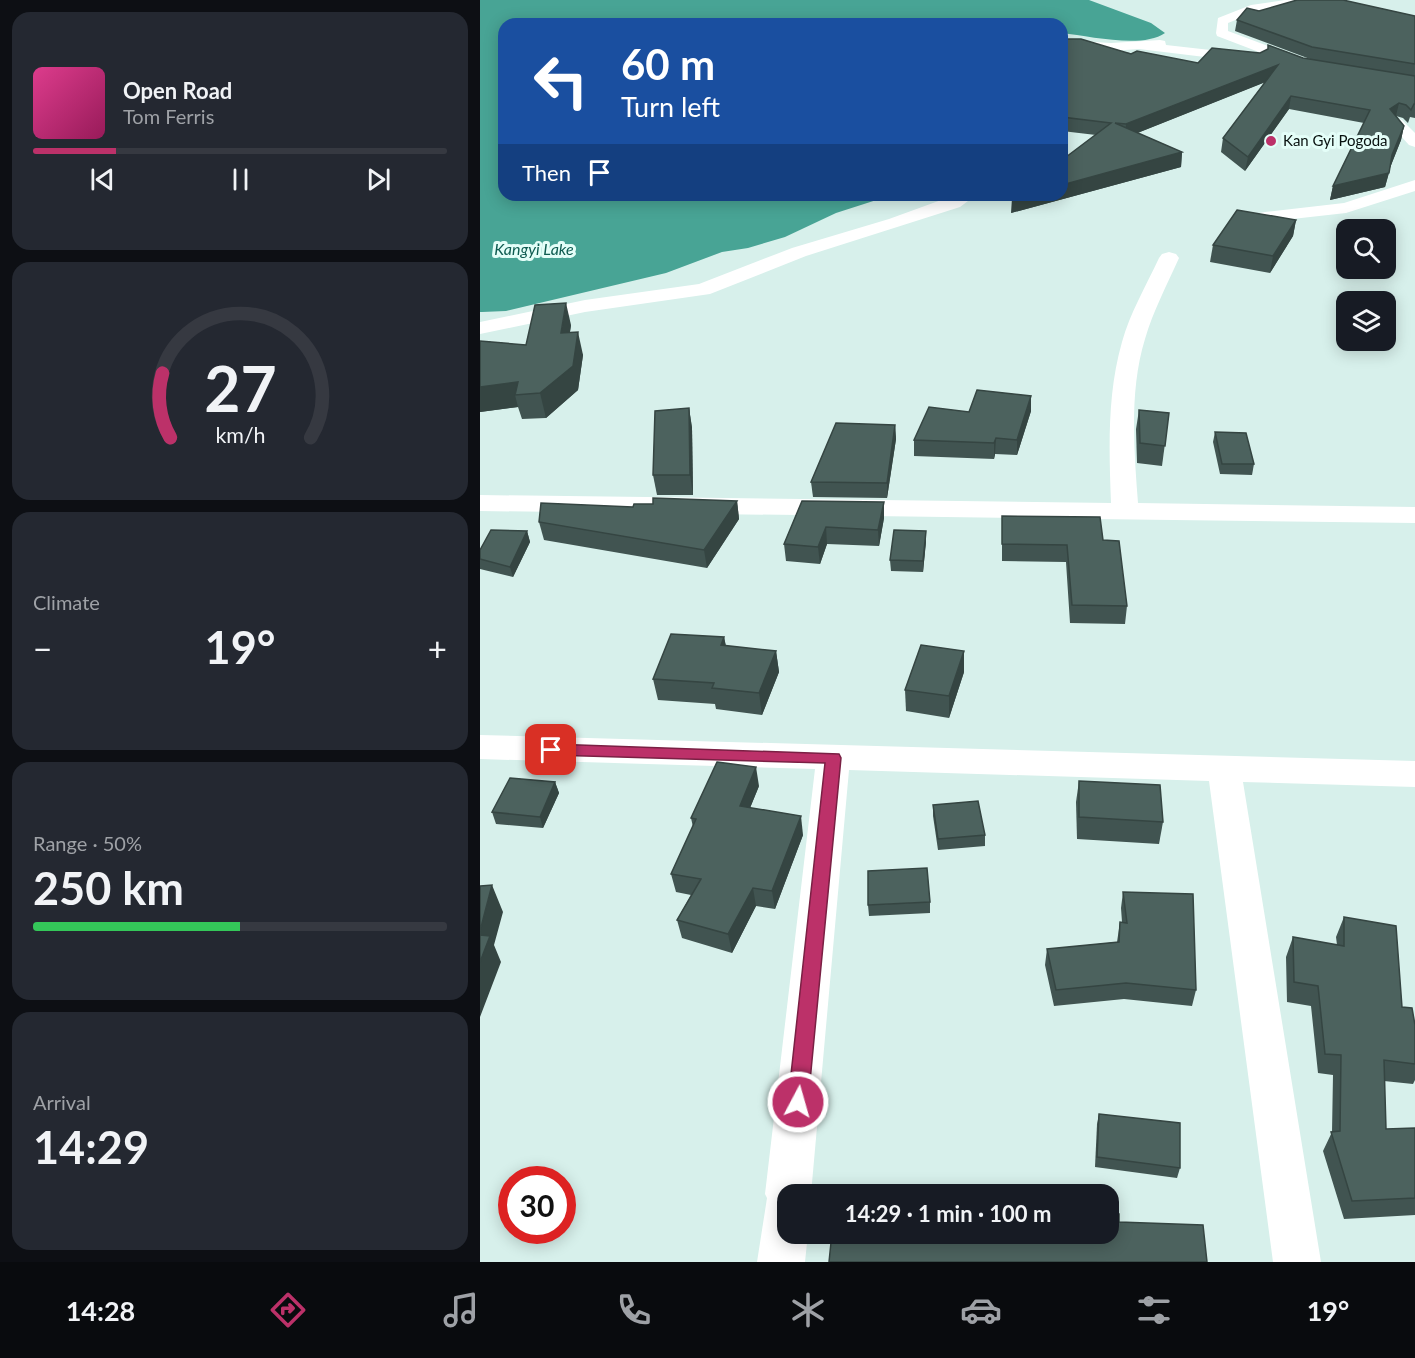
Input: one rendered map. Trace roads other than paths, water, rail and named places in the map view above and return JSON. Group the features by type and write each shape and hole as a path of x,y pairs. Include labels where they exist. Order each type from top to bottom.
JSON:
{"street":[{"path":"1211,35 1222,21 1255,8 1311,0"},
{"path":"1068,44 1142,46 1311,66 1211,35 1142,46"},
{"path":"1397,123 1415,142"},
{"path":"1265,217 1346,208 1415,185"},
{"path":"480,328 585,306 703,290 799,252 957,201"},
{"path":"1125,511 1122,457 1124,399 1131,351 1146,308 1169,258"},
{"path":"480,503 1415,515"},
{"path":"480,747 1415,774"},
{"path":"789,1184 833,758"},
{"path":"1224,769 1297,1262"},
{"path":"781,1262 783,1244"}],"water":[{"name":"Kangyi Lake","path":"480,0 1089,0 1151,23 1165,33 1155,38 1130,41 1068,34 1068,18 498,18 498,201 873,201 836,213 785,237 748,248 722,252 666,273 506,311 480,312"}],"place":[{"name":"Kan Gyi Pogoda","path":"1271,141"}]}
